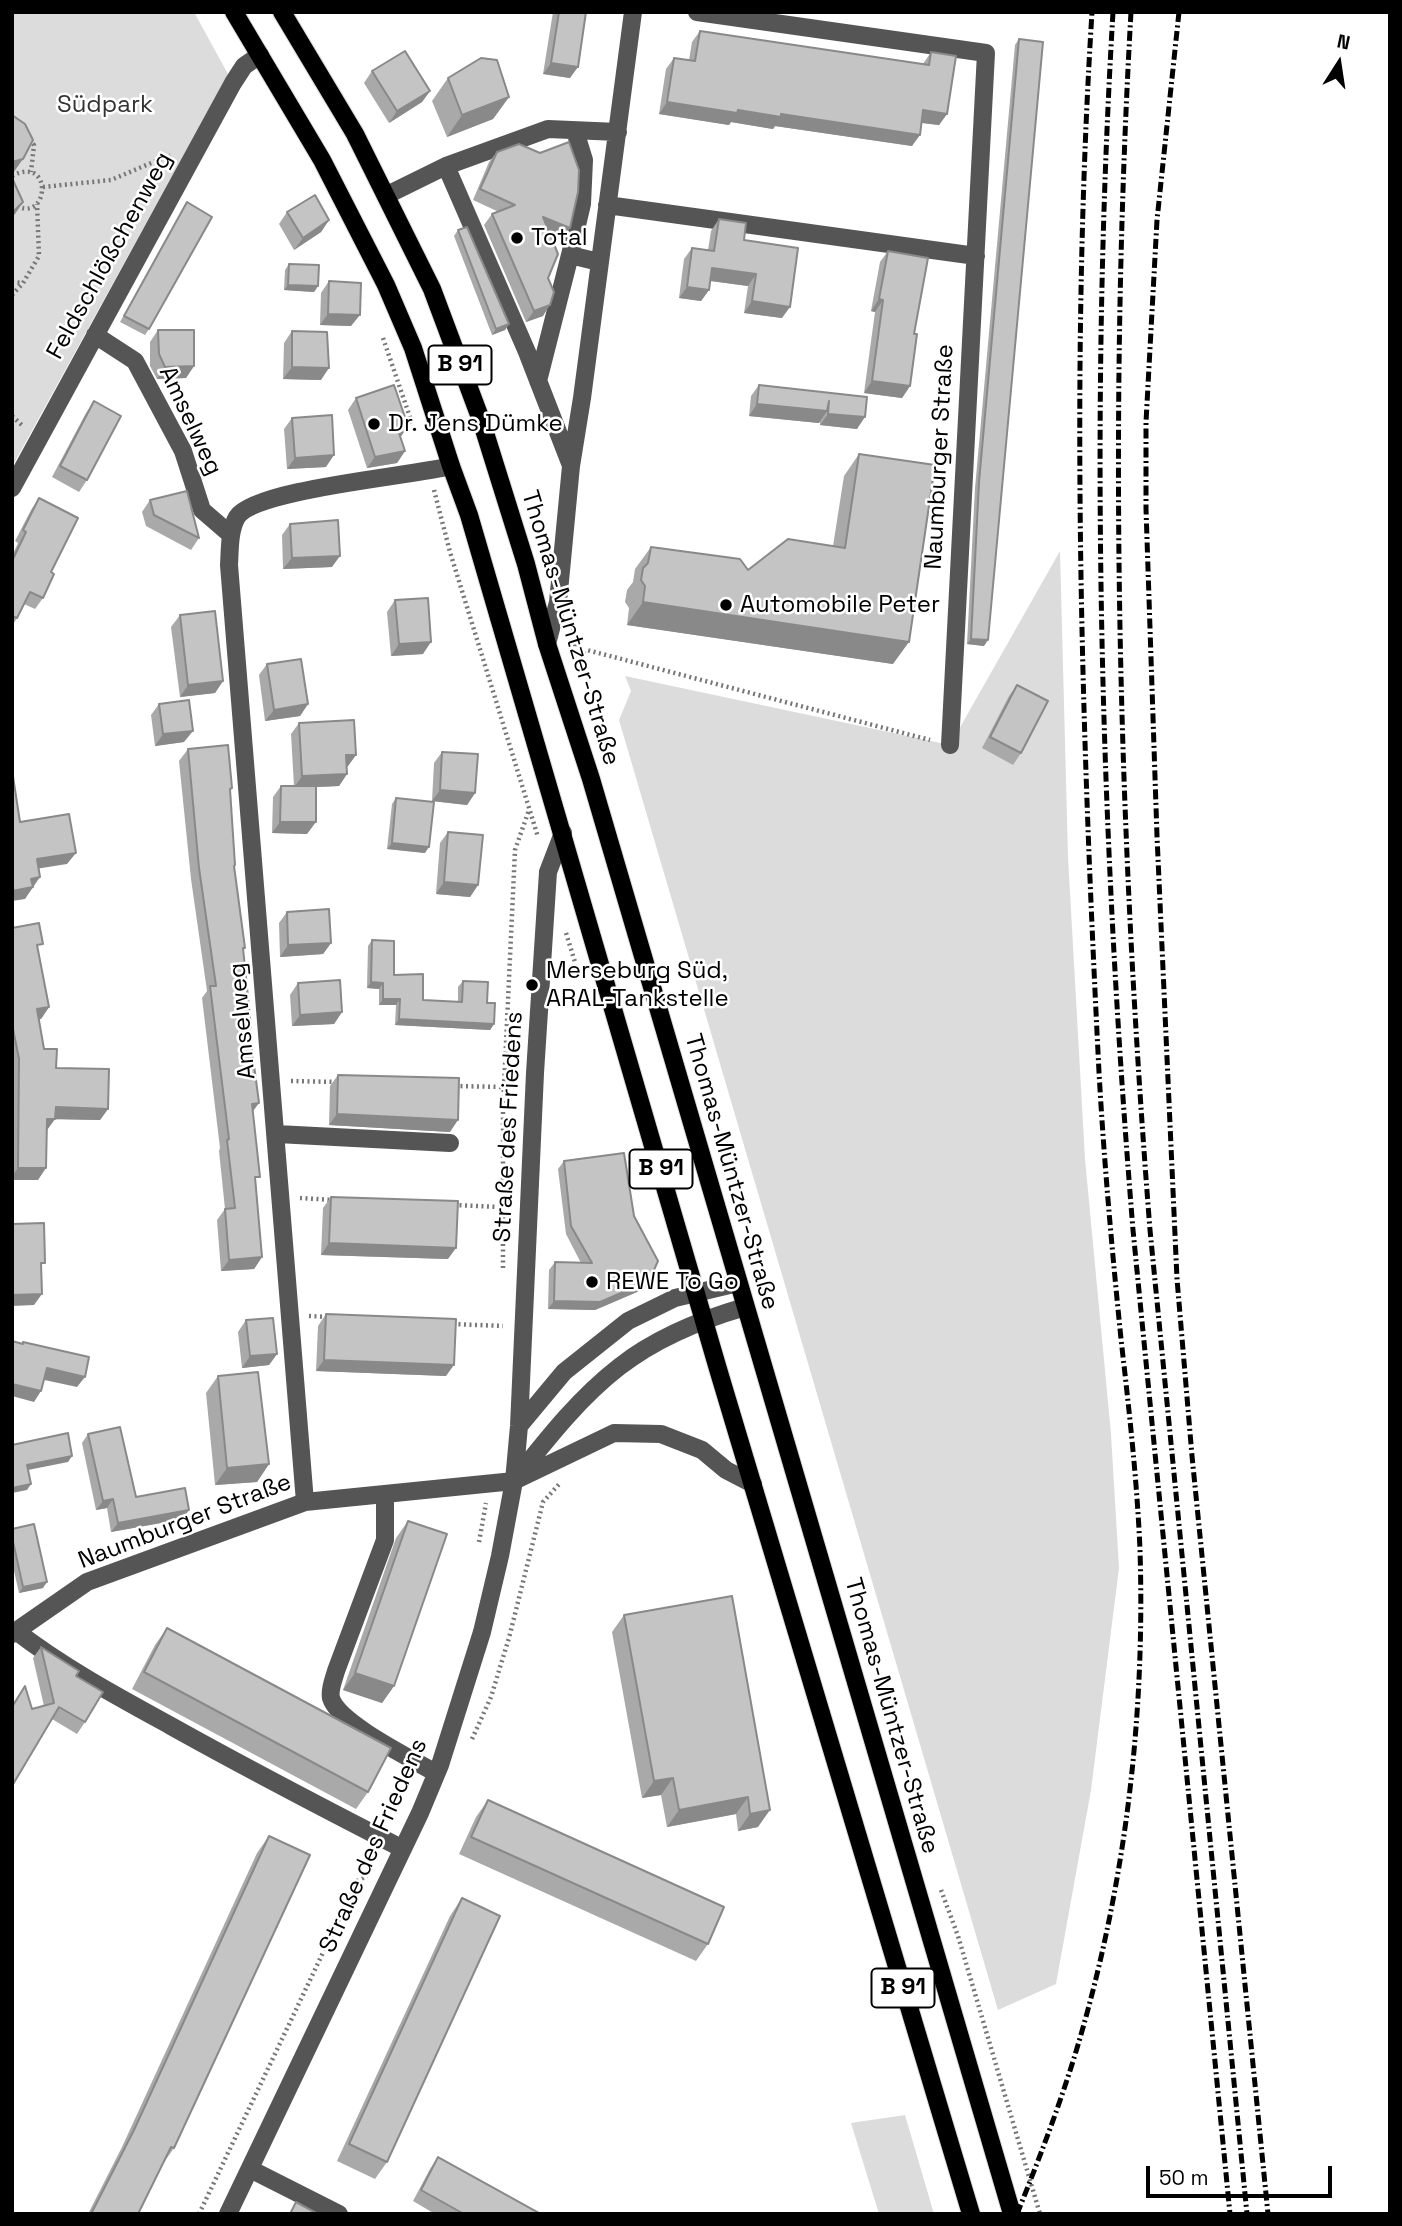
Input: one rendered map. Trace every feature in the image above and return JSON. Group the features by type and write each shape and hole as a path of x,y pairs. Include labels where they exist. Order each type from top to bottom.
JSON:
{"main road":[{"name":"B 91","path":"234,12 322,160 386,285 413,348 469,515 753,1484 971,2214"},
{"name":"Thomas-Müntzer-Straße","path":"282,12 355,134 387,195 432,289 481,420 526,564 547,644 591,779 1012,2214"}],"street":[{"path":"547,644 558,601 571,466 633,12"},
{"name":"Naumburger Straße","path":"696,12 986,53 950,745"},
{"name":"Feldschlößchenweg","path":"12,488 200,142 244,66 260,55"},
{"path":"387,195 446,166 548,130 618,132"},
{"path":"538,381 582,204 584,160 575,131"},
{"path":"446,166 538,381 571,466"},
{"path":"607,205 976,256"},
{"path":"569,255 599,262"},
{"name":"Amselweg","path":"95,335 135,361 183,451 202,510 231,535 229,565 306,1502"},
{"path":"231,535 238,516 252,506 272,499 451,466"},
{"name":"Straße des Friedens","path":"228,2214 403,1849 436,1773 482,1632 500,1556 519,1426 531,1150 548,872 562,833"},
{"path":"277,1134 450,1143"},
{"path":"519,1426 564,1372 628,1321 655,1306 697,1292 738,1283"},
{"name":"Straße des Friedens","path":"513,1481 565,1417 619,1367 661,1340 705,1319 745,1307"},
{"path":"513,1481 614,1433 662,1434 702,1450 726,1470 753,1484"},
{"name":"Naumburger Straße","path":"14,1632 87,1582 306,1502 513,1481"},
{"path":"385,1494 384,1540 337,1671 331,1700 351,1723 436,1773"},
{"path":"14,1632 150,1715 292,1793 403,1849"},
{"path":"250,2169 339,2214"}],"path":[{"path":"27,137 34,145 31,172"},
{"path":"43,187 111,180 200,142"},
{"path":"12,176 22,171 31,172 40,178 43,187 43,196 37,204 28,208 12,203"},
{"path":"12,295 23,283 39,256 37,204"},
{"path":"12,282 23,283"},
{"path":"556,670 587,650 950,745"},
{"path":"503,1274 504,1087 515,850 530,809"},
{"path":"272,1080 343,1082"},
{"path":"453,1086 504,1087"},
{"path":"282,1198 337,1200"},
{"path":"447,1205 502,1208"},
{"path":"451,1324 504,1326 504,1313"},
{"path":"291,1315 331,1317"},
{"path":"477,1553 489,1483"},
{"path":"199,2214 357,1881 372,1874"}],"green space":[{"name":"Südpark","path":"12,12 194,12 228,74 12,467"},
{"path":"1060,551 1068,857 1085,1159 1111,1434 1119,1568 1091,1790 1056,1984 998,2010 619,720 631,691 625,676 950,745"},
{"path":"905,2115 934,2214 879,2214 851,2123"}],"building":[{"path":"559,12 586,12 578,67 551,63"},
{"path":"700,31 929,65 931,52 956,56 947,114 923,110 920,135 781,114 781,117 738,110 737,113 667,102 674,58 695,61"},
{"path":"1019,39 1043,42 988,640 971,639 979,482"},
{"path":"405,51 430,91 397,111 372,71"},
{"path":"481,58 497,60 509,97 462,115 448,78"},
{"path":"12,115 25,124 33,140 23,159 12,162"},
{"path":"569,142 579,170 578,192 570,228 543,217 558,254 548,278 554,292 550,305 534,311 492,214 515,205 480,189 497,152 519,144 540,153"},
{"path":"12,178 23,202 12,213"},
{"path":"315,195 329,220 303,238 287,212"},
{"path":"187,202 212,217 149,329 124,316"},
{"path":"719,219 746,223 744,240 798,248 790,307 752,301 756,274 712,268 709,290 687,287 692,248 714,251"},
{"path":"467,227 509,324 496,329 458,230"},
{"path":"888,251 928,258 914,334 917,334 910,386 872,381 883,300 879,299"},
{"path":"289,264 319,265 318,286 288,285"},
{"path":"329,281 361,283 360,315 328,314"},
{"path":"158,330 194,330 194,366 165,367 159,354"},
{"path":"292,331 327,332 329,368 292,367"},
{"name":"Dr. Jens Dümke","path":"394,385 408,426 398,430 405,451 375,457 356,398"},
{"path":"759,385 867,397 865,417 828,414 829,401 827,411 757,404"},
{"path":"94,401 121,416 87,480 60,466"},
{"path":"332,415 334,455 295,458 292,418"},
{"path":"859,454 935,465 909,642 643,602 645,586 641,580 651,547 740,559 748,570 788,539 845,548"},
{"path":"187,491 199,538 154,515 150,500"},
{"path":"39,498 78,518 51,572 54,574 43,598 30,592 17,618 12,616 12,561 26,532 23,530"},
{"path":"338,520 340,556 292,558 290,524"},
{"path":"428,598 431,642 399,644 395,600"},
{"path":"215,611 223,681 188,685 180,615"},
{"path":"301,659 308,704 274,710 267,664"},
{"path":"1017,685 1048,701 1021,753 990,737"},
{"path":"189,700 193,731 163,734 159,704"},
{"path":"354,720 356,755 346,755 347,774 302,776 299,723"},
{"path":"228,745 234,866 245,948 249,1027 259,1103 252,1104 260,1177 255,1177 262,1257 229,1260 225,1209 235,1208 210,986 216,986 199,868 188,749"},
{"path":"442,752 478,754 475,793 440,790"},
{"path":"12,770 20,822 69,814 76,853 37,859 40,877 31,879 33,887 12,891"},
{"path":"281,786 316,786 316,822 280,822"},
{"path":"396,798 434,802 429,847 392,843"},
{"path":"448,832 483,835 478,885 444,882"},
{"path":"329,909 331,943 288,945 287,912"},
{"path":"39,923 43,944 37,945 49,1007 37,1009 44,1049 57,1049 56,1068 109,1069 108,1109 56,1107 55,1119 47,1119 46,1168 18,1168 19,1059 12,1024 12,928"},
{"path":"372,940 394,941 394,975 423,974 423,1000 462,1002 463,981 488,982 487,1003 495,1003 494,1024 399,1019 400,999 383,999 383,983 371,982"},
{"path":"340,980 342,1012 300,1015 298,983"},
{"path":"338,1075 459,1078 458,1120 337,1114"},
{"path":"624,1153 634,1216 658,1261 649,1281 600,1302 554,1301 555,1262 592,1263 571,1226 564,1161"},
{"path":"331,1197 458,1201 456,1248 329,1243"},
{"path":"44,1223 45,1263 41,1263 42,1294 12,1295 12,1224"},
{"path":"326,1314 456,1319 454,1365 324,1360"},
{"path":"273,1318 277,1354 250,1356 246,1320"},
{"path":"12,1341 89,1357 85,1377 47,1368 41,1391 12,1384"},
{"path":"258,1372 269,1464 227,1468 218,1376"},
{"path":"120,1427 136,1497 185,1488 189,1510 118,1523 113,1499 103,1501 88,1434"},
{"path":"68,1433 72,1456 27,1465 31,1484 12,1488 12,1445"},
{"path":"408,1521 447,1534 394,1686 355,1673"},
{"path":"34,1524 47,1582 23,1587 12,1529"},
{"path":"732,1596 770,1810 750,1814 748,1797 679,1810 673,1778 654,1781 624,1615"},
{"path":"167,1628 391,1748 368,1792 144,1672"},
{"path":"41,1647 79,1671 76,1676 103,1692 85,1722 59,1707 12,1786 12,1707 25,1686 32,1709 54,1703"},
{"path":"488,1800 724,1907 708,1944 471,1837"},
{"path":"269,1836 310,1855 174,2148 171,2147 138,2214 91,2214 134,2130"},
{"path":"462,1898 500,1916 387,2162 349,2144"},
{"path":"438,2157 541,2214 464,2214 421,2190"},
{"path":"296,2202 318,2214 290,2214"}],"railway":[{"path":"1017,2214 1069,2072 1099,1966 1122,1849 1136,1730 1139,1670 1139,1523 1111,1239 1101,1105 1083,675 1080,542 1081,277 1092,12"},
{"path":"1113,12 1101,317 1100,469 1106,774 1113,926 1133,1230 1230,2214"},
{"path":"1131,12 1124,164 1118,469 1130,926 1150,1230 1247,2214"},
{"path":"1179,12 1157,220 1146,422 1146,509 1157,836 1177,1279 1192,1456 1268,2214"}],"place":[{"name":"Total","path":"517,238"},
{"name":"Dr. Jens Dümke","path":"374,424"},
{"name":"Automobile Peter","path":"726,605"},
{"name":"Merseburg Süd, ARAL-Tankstelle","path":"532,985"},
{"name":"REWE To Go","path":"592,1282"}]}
